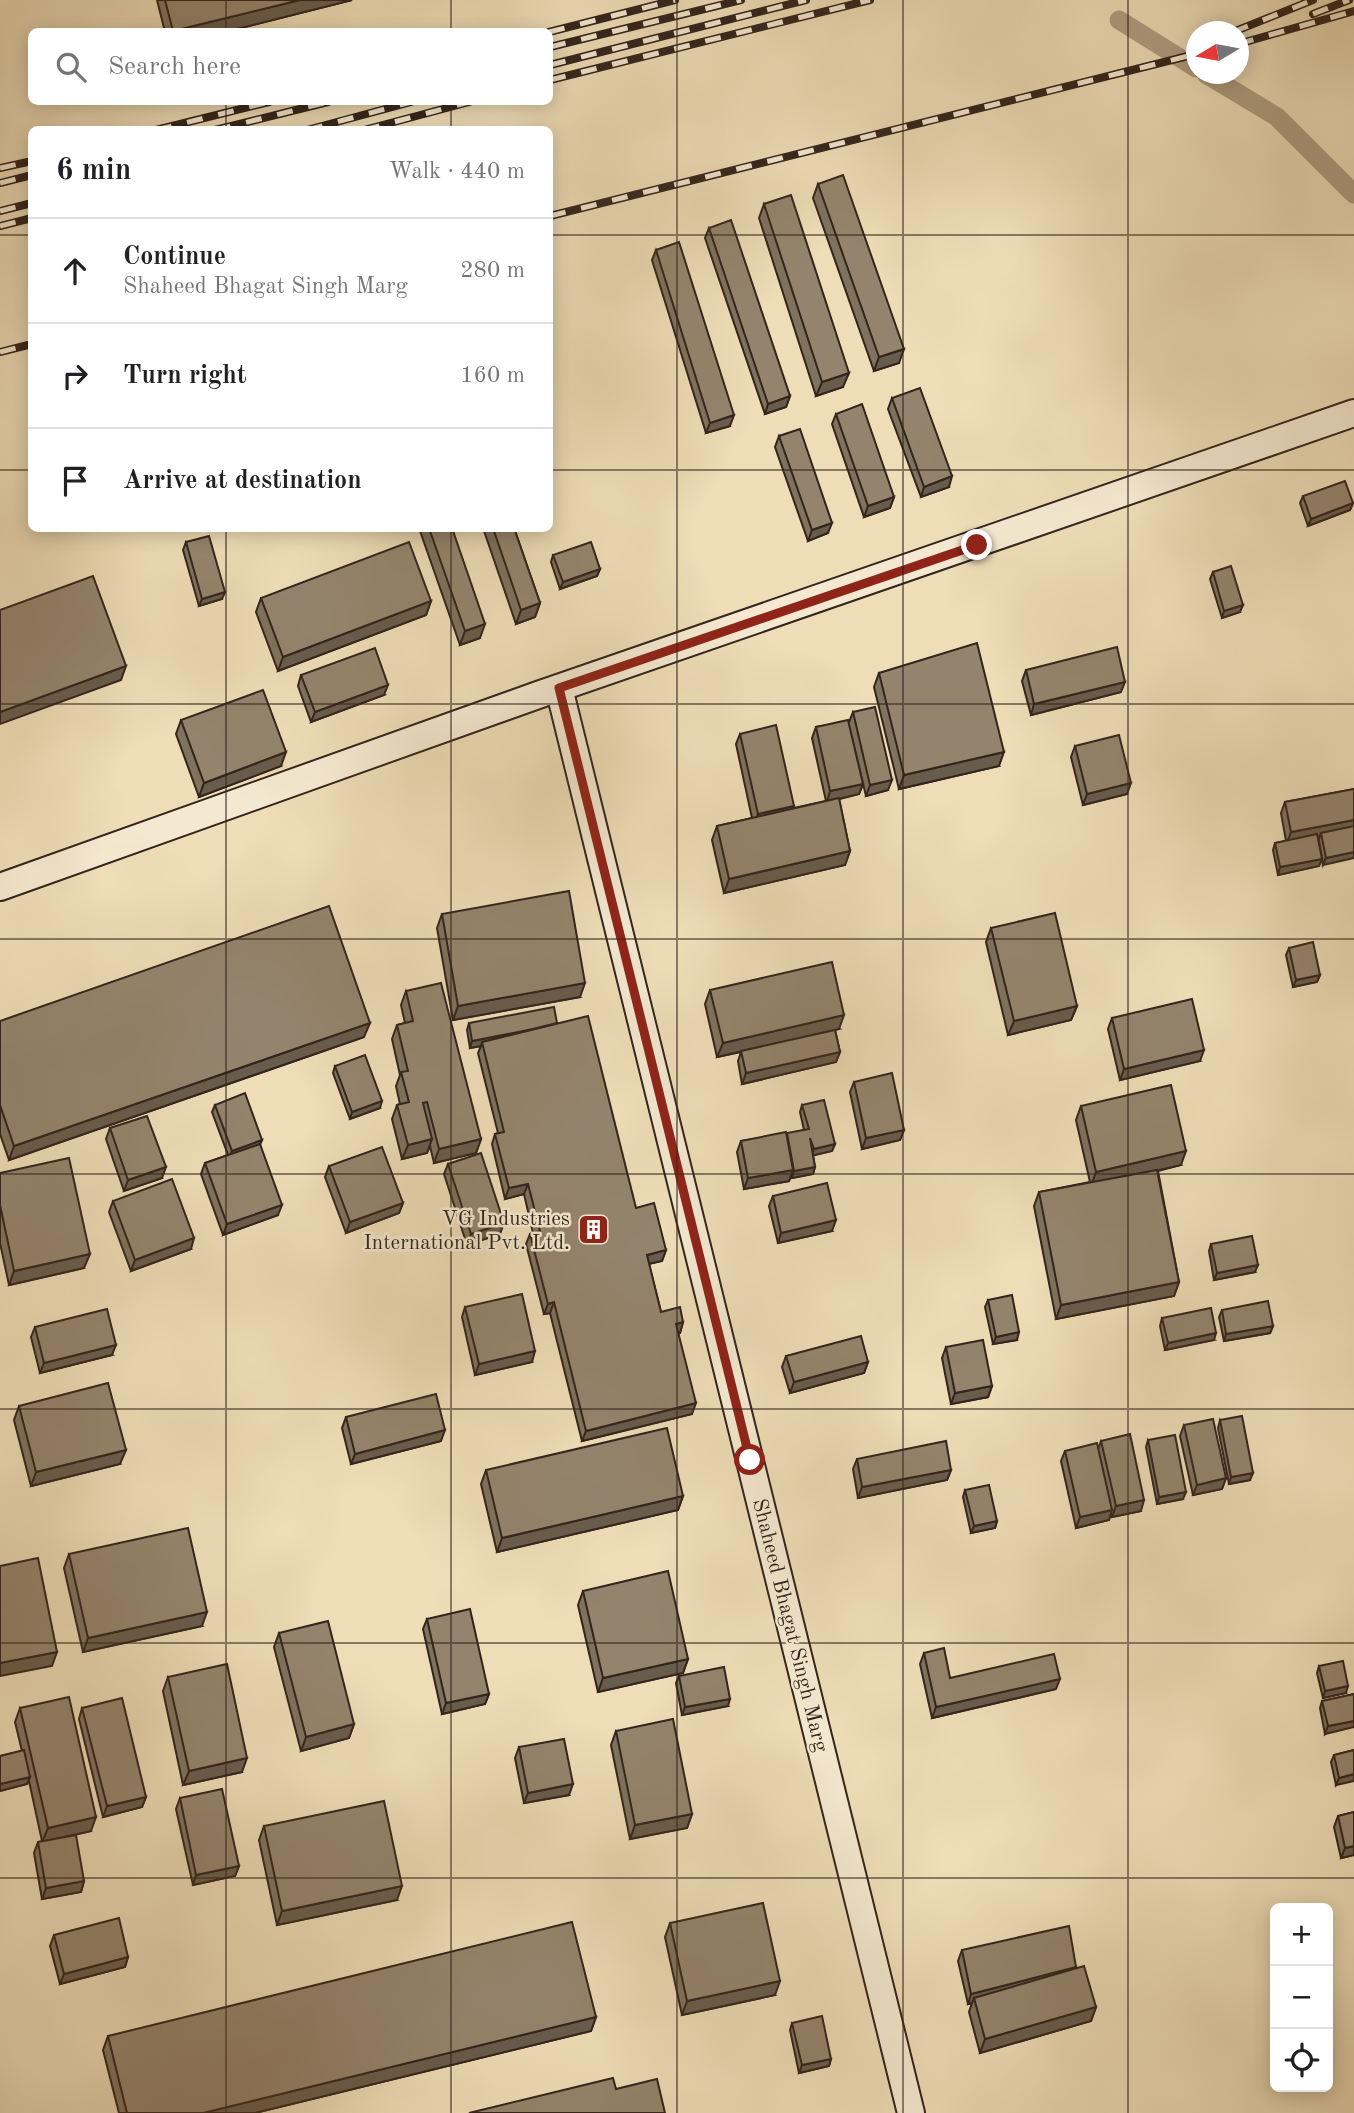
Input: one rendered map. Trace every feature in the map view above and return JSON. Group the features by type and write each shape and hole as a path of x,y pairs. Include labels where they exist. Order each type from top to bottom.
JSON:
{"street":[{"path":"0,887 559,688 1354,413"},
{"name":"Shaheed Bhagat Singh Marg","path":"559,688 911,2113"}],"building":[{"path":"165,0 300,0 185,28 172,28"},
{"path":"843,175 904,349 879,357 818,184"},
{"path":"791,195 849,373 822,382 764,204"},
{"path":"731,220 790,396 768,404 709,228"},
{"path":"679,242 734,415 710,423 656,250"},
{"path":"920,388 952,476 924,487 892,398"},
{"path":"862,404 894,497 868,506 836,414"},
{"path":"800,429 832,523 812,530 779,436"},
{"path":"1345,481 1353,503 1311,519 1303,496"},
{"path":"430,532 453,532 485,624 465,631"},
{"path":"494,532 515,532 540,603 521,610"},
{"path":"209,536 225,592 202,599 186,542"},
{"path":"409,542 431,601 283,657 261,598"},
{"path":"591,542 600,569 563,582 553,555"},
{"path":"1231,566 1243,605 1224,611 1213,572"},
{"path":"93,576 126,666 0,712 0,610"},
{"path":"977,643 1004,752 904,775 879,673"},
{"path":"1117,647 1125,682 1034,704 1026,670"},
{"path":"375,648 388,685 315,712 301,675"},
{"path":"263,690 286,752 204,783 181,720"},
{"path":"875,707 892,780 870,785 853,712"},
{"path":"848,720 863,784 830,791 816,727"},
{"path":"776,725 794,806 758,814 740,734"},
{"path":"1119,735 1131,783 1087,794 1075,746"},
{"path":"1354,789 1354,820 1291,832 1285,802"},
{"path":"839,798 850,851 729,879 717,826"},
{"path":"1354,826 1354,852 1326,858 1321,833"},
{"path":"1317,834 1322,859 1280,867 1275,843"},
{"path":"569,891 585,983 458,1006 442,914"},
{"path":"329,906 370,1023 14,1146 0,1105 0,1021"},
{"path":"1055,913 1077,1006 1014,1021 991,928"},
{"path":"1313,942 1320,975 1296,980 1289,948"},
{"path":"832,962 844,1015 723,1043 710,990"},
{"path":"441,983 481,1139 439,1149 427,1102 423,1103 432,1139 408,1145 397,1105 409,1102 401,1072 408,1071 397,1025 413,1021 406,991"},
{"path":"1192,999 1204,1050 1124,1069 1112,1018"},
{"path":"554,1007 557,1023 472,1041 469,1023"},
{"name":"VG Industries International Pvt. Ltd.","path":"588,1016 636,1208 654,1203 666,1250 647,1255 661,1312 680,1307 683,1322 676,1324 696,1403 586,1431 554,1302 548,1304 530,1234 540,1231 528,1184 509,1188 495,1134 504,1132 482,1042"},
{"path":"835,1030 840,1052 746,1073 741,1051"},
{"path":"365,1055 382,1101 352,1112 335,1066"},
{"path":"892,1073 904,1130 866,1138 854,1082"},
{"path":"1171,1085 1186,1151 1096,1172 1081,1106"},
{"path":"245,1093 262,1140 232,1151 215,1105"},
{"path":"824,1100 835,1144 814,1149 810,1138 815,1167 794,1171 787,1133 809,1129 802,1105"},
{"path":"147,1116 166,1167 128,1180 110,1128"},
{"path":"786,1132 793,1170 748,1178 741,1141"},
{"path":"260,1144 282,1205 227,1224 205,1163"},
{"path":"382,1147 403,1203 350,1222 329,1166"},
{"path":"481,1153 504,1223 471,1234 448,1164"},
{"path":"69,1158 90,1254 14,1271 0,1205 0,1173"},
{"path":"1157,1170 1179,1282 1061,1305 1039,1192"},
{"path":"172,1179 194,1238 135,1260 113,1201"},
{"path":"827,1183 836,1220 781,1233 773,1196"},
{"path":"1252,1236 1258,1265 1217,1273 1211,1244"},
{"path":"522,1294 535,1351 479,1364 465,1307"},
{"path":"1012,1295 1019,1332 996,1337 988,1300"},
{"path":"1268,1301 1273,1326 1226,1334 1222,1310"},
{"path":"1211,1308 1216,1333 1168,1343 1162,1318"},
{"path":"107,1309 116,1345 44,1363 35,1327"},
{"path":"861,1336 868,1362 794,1382 786,1356"},
{"path":"983,1340 992,1386 955,1393 946,1347"},
{"path":"108,1383 126,1450 36,1472 19,1406"},
{"path":"436,1394 445,1430 355,1454 346,1417"},
{"path":"1242,1416 1253,1473 1231,1477 1220,1420"},
{"path":"1213,1419 1226,1478 1197,1485 1184,1425"},
{"path":"667,1428 683,1496 502,1538 486,1470"},
{"path":"1130,1434 1144,1500 1116,1506 1101,1441"},
{"path":"1175,1435 1186,1492 1159,1497 1148,1440"},
{"path":"946,1441 951,1470 862,1487 857,1459"},
{"path":"1097,1443 1112,1510 1080,1517 1065,1451"},
{"path":"989,1485 997,1521 974,1526 965,1490"},
{"path":"188,1528 207,1612 88,1638 69,1554"},
{"path":"38,1558 57,1652 0,1663 0,1566"},
{"path":"668,1571 688,1659 603,1678 583,1591"},
{"path":"470,1609 489,1694 446,1703 427,1619"},
{"path":"328,1621 354,1724 306,1737 279,1633"},
{"path":"944,1648 950,1678 1054,1654 1060,1679 936,1707 924,1653"},
{"path":"1343,1661 1348,1686 1325,1691 1319,1666"},
{"path":"227,1664 247,1758 189,1771 168,1677"},
{"path":"724,1667 730,1699 685,1707 679,1676"},
{"path":"1354,1694 1354,1721 1328,1726 1322,1701"},
{"path":"69,1697 96,1817 48,1828 20,1708"},
{"path":"122,1698 146,1797 107,1806 82,1708"},
{"path":"673,1719 692,1814 635,1825 616,1731"},
{"path":"564,1739 573,1784 528,1793 519,1747"},
{"path":"24,1750 30,1777 0,1784 0,1756"},
{"path":"1354,1750 1354,1774 1339,1778 1334,1755"},
{"path":"222,1789 239,1866 196,1875 180,1798"},
{"path":"384,1801 402,1886 282,1911 264,1826"},
{"path":"1354,1812 1354,1846 1345,1848 1338,1816"},
{"path":"76,1835 84,1881 46,1888 38,1842"},
{"path":"763,1903 780,1981 687,2001 670,1923"},
{"path":"119,1918 128,1957 64,1974 54,1935"},
{"path":"572,1922 596,2017 203,2113 127,2113 108,2036"},
{"path":"1069,1926 1076,1967 971,1994 962,1950"},
{"path":"1084,1966 1096,2007 985,2039 974,1998"},
{"path":"822,2016 831,2059 802,2065 792,2023"},
{"path":"613,2078 616,2089 657,2079 665,2113 469,2113"}],"waterway":[{"path":"1119,20 1186,62"},
{"path":"1223,84 1277,117 1354,194"}],"railway":[{"path":"553,31 675,0"},
{"path":"553,46 741,0"},
{"path":"553,64 806,0"},
{"path":"553,79 870,0"},
{"path":"1249,26 1313,0"},
{"path":"1313,14 1349,0"},
{"path":"1249,41 1354,11"},
{"path":"553,215 1186,57"},
{"path":"172,126 257,105"},
{"path":"231,126 316,105"},
{"path":"322,126 400,105"},
{"path":"379,126 458,105"},
{"path":"0,168 28,162"},
{"path":"0,183 28,176"},
{"path":"0,211 28,204"},
{"path":"0,226 28,219"},
{"path":"0,352 28,345"}],"place":[{"name":"VG Industries International Pvt. Ltd.","path":"593,1230"}],"route":[{"path":"750,1460 559,688 977,545"}]}
